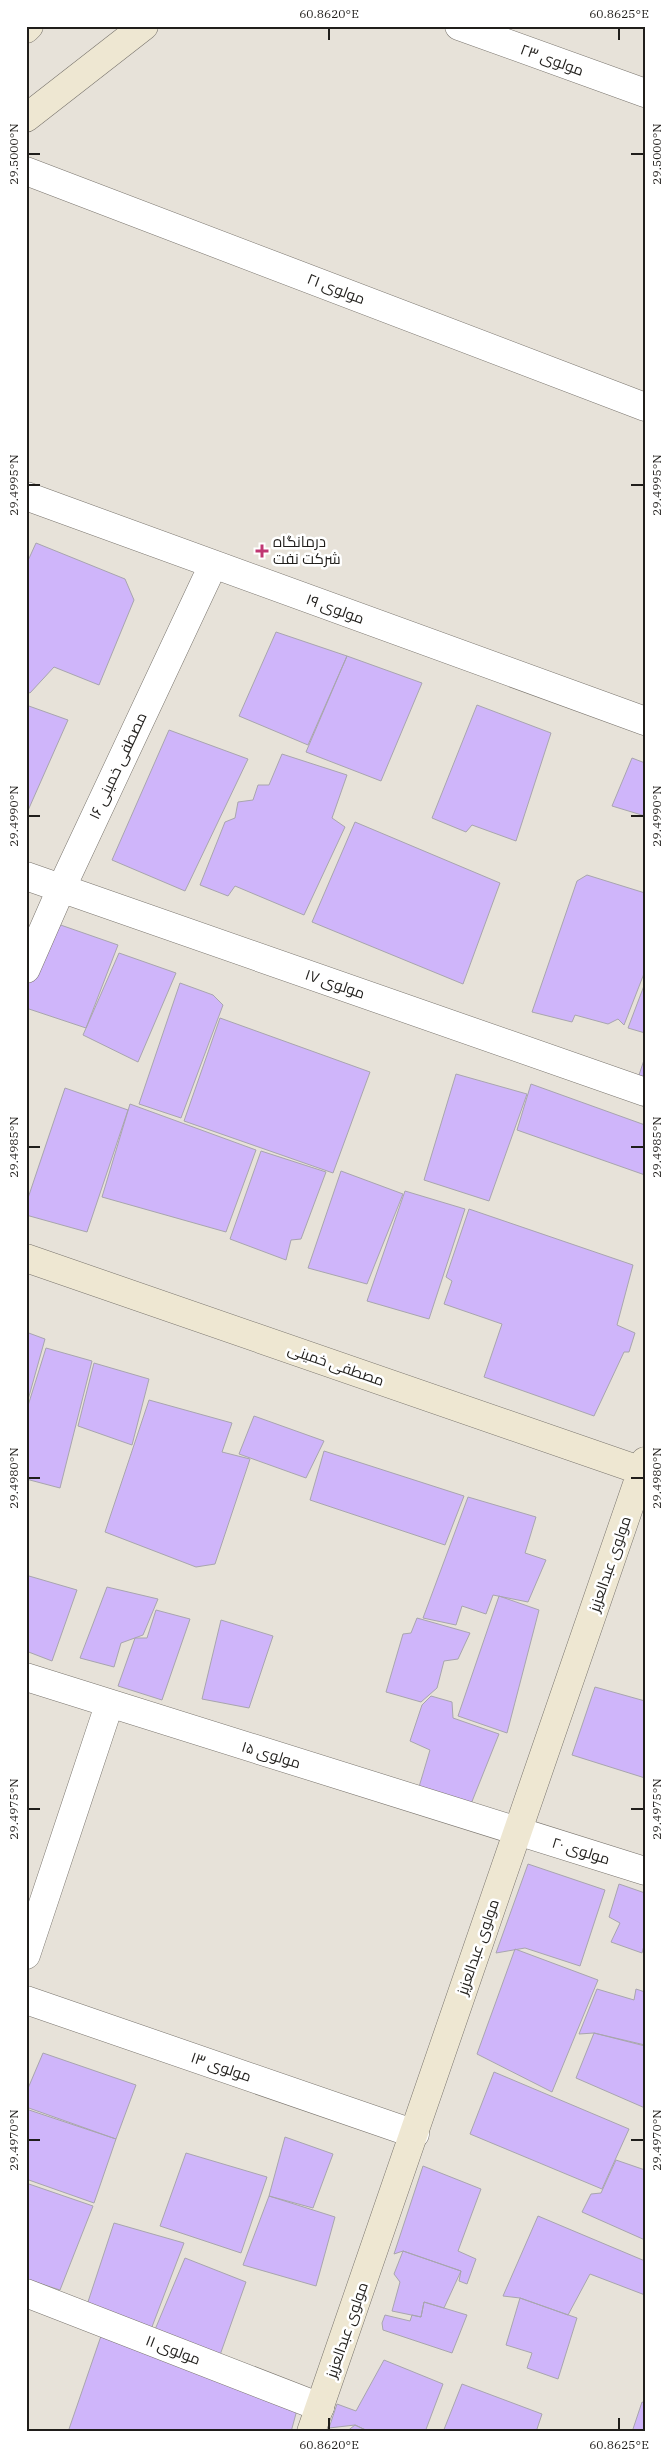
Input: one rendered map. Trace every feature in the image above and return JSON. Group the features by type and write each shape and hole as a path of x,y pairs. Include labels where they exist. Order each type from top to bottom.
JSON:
{"main road":[{"path":"26,29 30,26"},
{"path":"26,118 144,26"},
{"name":"مصطفی خمینی","path":"26,1258 644,1468"},
{"name":"مولوی عبدالعزیز","path":"315,2420 644,1468"}],"street":[{"name":"مولوی ۲۳","path":"459,26 645,93"},
{"name":"مولوی ۲۱","path":"26,171 645,407"},
{"name":"مولوی ۱۹","path":"26,496 645,721"},
{"name":"مصطفی خمینی ۱۶","path":"26,968 61,888 213,565"},
{"name":"مولوی ۱۷","path":"26,876 645,1092"},
{"name":"مولوی ۱۵","path":"26,1677 110,1705 517,1831"},
{"path":"26,1955 110,1705"},
{"name":"مولوی ۲۰","path":"517,1831 645,1871"},
{"name":"مولوی ۱۳","path":"26,2000 415,2134"},
{"name":"مولوی ۱۱","path":"26,2293 315,2420"}],"building":[{"path":"36,543 125,579 134,600 99,685 54,667 30,693 26,691 26,565"},
{"path":"276,632 347,656 308,745 239,716"},
{"path":"347,656 422,683 381,781 306,752"},
{"path":"26,705 68,720 26,815"},
{"path":"477,705 551,733 516,841 472,825 466,832 432,818"},
{"path":"169,730 248,759 185,891 112,860"},
{"path":"282,754 347,775 332,818 345,827 304,915 235,886 228,896 200,885 225,822 235,818 238,802 253,800 258,785 269,785"},
{"path":"632,758 645,763 645,816 612,806"},
{"path":"355,822 500,883 463,984 312,922"},
{"path":"587,875 645,893 645,971 624,1025 618,1019 608,1024 575,1015 572,1022 532,1012 577,881"},
{"path":"52,922 118,945 86,1028 26,1008 26,982"},
{"path":"119,953 176,973 138,1062 83,1035"},
{"path":"180,983 213,995 223,1005 181,1118 139,1104"},
{"path":"645,983 645,1033 628,1028"},
{"path":"220,1018 370,1072 333,1173 184,1121"},
{"path":"645,1057 645,1087 636,1084"},
{"path":"456,1074 527,1094 489,1201 424,1180"},
{"path":"531,1084 645,1125 645,1175 517,1130"},
{"path":"65,1088 128,1110 87,1232 26,1215 26,1204"},
{"path":"130,1104 256,1150 226,1232 102,1197"},
{"path":"261,1151 326,1172 301,1239 291,1240 286,1260 230,1239"},
{"path":"341,1171 403,1194 367,1284 308,1268"},
{"path":"405,1191 465,1209 429,1319 367,1301"},
{"path":"469,1209 633,1265 617,1325 635,1333 629,1352 624,1352 594,1416 484,1377 502,1324 444,1304 452,1281 446,1277"},
{"path":"26,1332 45,1339 26,1407"},
{"path":"46,1348 92,1361 60,1488 26,1479 26,1412"},
{"path":"94,1363 149,1379 132,1445 78,1426"},
{"path":"149,1400 232,1423 222,1452 250,1459 215,1564 196,1567 105,1532"},
{"path":"254,1416 324,1441 306,1478 239,1454"},
{"path":"324,1451 464,1496 445,1545 310,1500"},
{"path":"468,1497 536,1517 525,1553 546,1560 528,1602 493,1595 486,1614 462,1606 456,1625 423,1618"},
{"path":"29,1576 77,1590 52,1661 26,1651 26,1583"},
{"path":"107,1587 158,1599 143,1635 121,1643 114,1667 80,1658"},
{"path":"499,1596 539,1610 507,1733 458,1716"},
{"path":"156,1610 190,1619 162,1700 118,1686 135,1638 147,1638"},
{"path":"417,1618 470,1633 458,1659 444,1661 437,1688 421,1702 386,1692 403,1634 411,1633"},
{"path":"221,1620 273,1636 249,1708 202,1699"},
{"path":"595,1687 645,1701 645,1778 572,1755"},
{"path":"431,1696 452,1702 453,1718 499,1734 467,1814 416,1797 430,1750 410,1741 422,1705"},
{"path":"528,1864 605,1890 580,1966 525,1948 496,1953"},
{"path":"619,1884 645,1893 645,1942 642,1953 611,1942 620,1923 609,1917"},
{"path":"515,1949 598,1980 552,2092 477,2054"},
{"path":"597,1989 634,2000 636,1989 645,1992 645,2045 594,2033 579,2034"},
{"path":"594,2033 645,2046 645,2108 576,2078"},
{"path":"43,2053 136,2085 116,2139 26,2107 26,2093"},
{"path":"494,2072 629,2129 602,2189 470,2134"},
{"path":"26,2109 116,2139 94,2203 26,2179"},
{"path":"285,2137 333,2154 313,2208 269,2196"},
{"path":"186,2153 267,2177 241,2253 160,2226"},
{"path":"616,2160 645,2170 645,2240 582,2212 591,2194 601,2193"},
{"path":"423,2166 481,2189 458,2251 476,2259 467,2284 459,2281 461,2271 403,2251 394,2254"},
{"path":"26,2183 93,2206 60,2290 26,2279"},
{"path":"269,2196 335,2217 316,2286 243,2265"},
{"path":"538,2216 645,2261 645,2295 590,2274 568,2315 520,2298 503,2296"},
{"path":"114,2223 184,2243 150,2332 85,2311"},
{"path":"403,2251 461,2271 444,2308 424,2302 421,2317 392,2311 400,2282 394,2274"},
{"path":"185,2258 246,2282 220,2355 154,2332"},
{"path":"520,2298 577,2318 558,2379 527,2368 532,2353 506,2345"},
{"path":"424,2302 467,2315 452,2353 383,2330 382,2323 385,2315 410,2321 412,2315 421,2317"},
{"path":"101,2336 298,2406 291,2432 68,2432"},
{"path":"384,2360 443,2384 425,2432 370,2432 355,2425 329,2428 337,2404 356,2411"},
{"path":"462,2384 542,2414 536,2432 443,2432"},
{"path":"642,2402 645,2403 645,2432 632,2432"},
{"path":"355,2425 370,2432 346,2432"}],"place":[{"name":"درمانگاه شرکت نفت","path":"262,551"}]}
